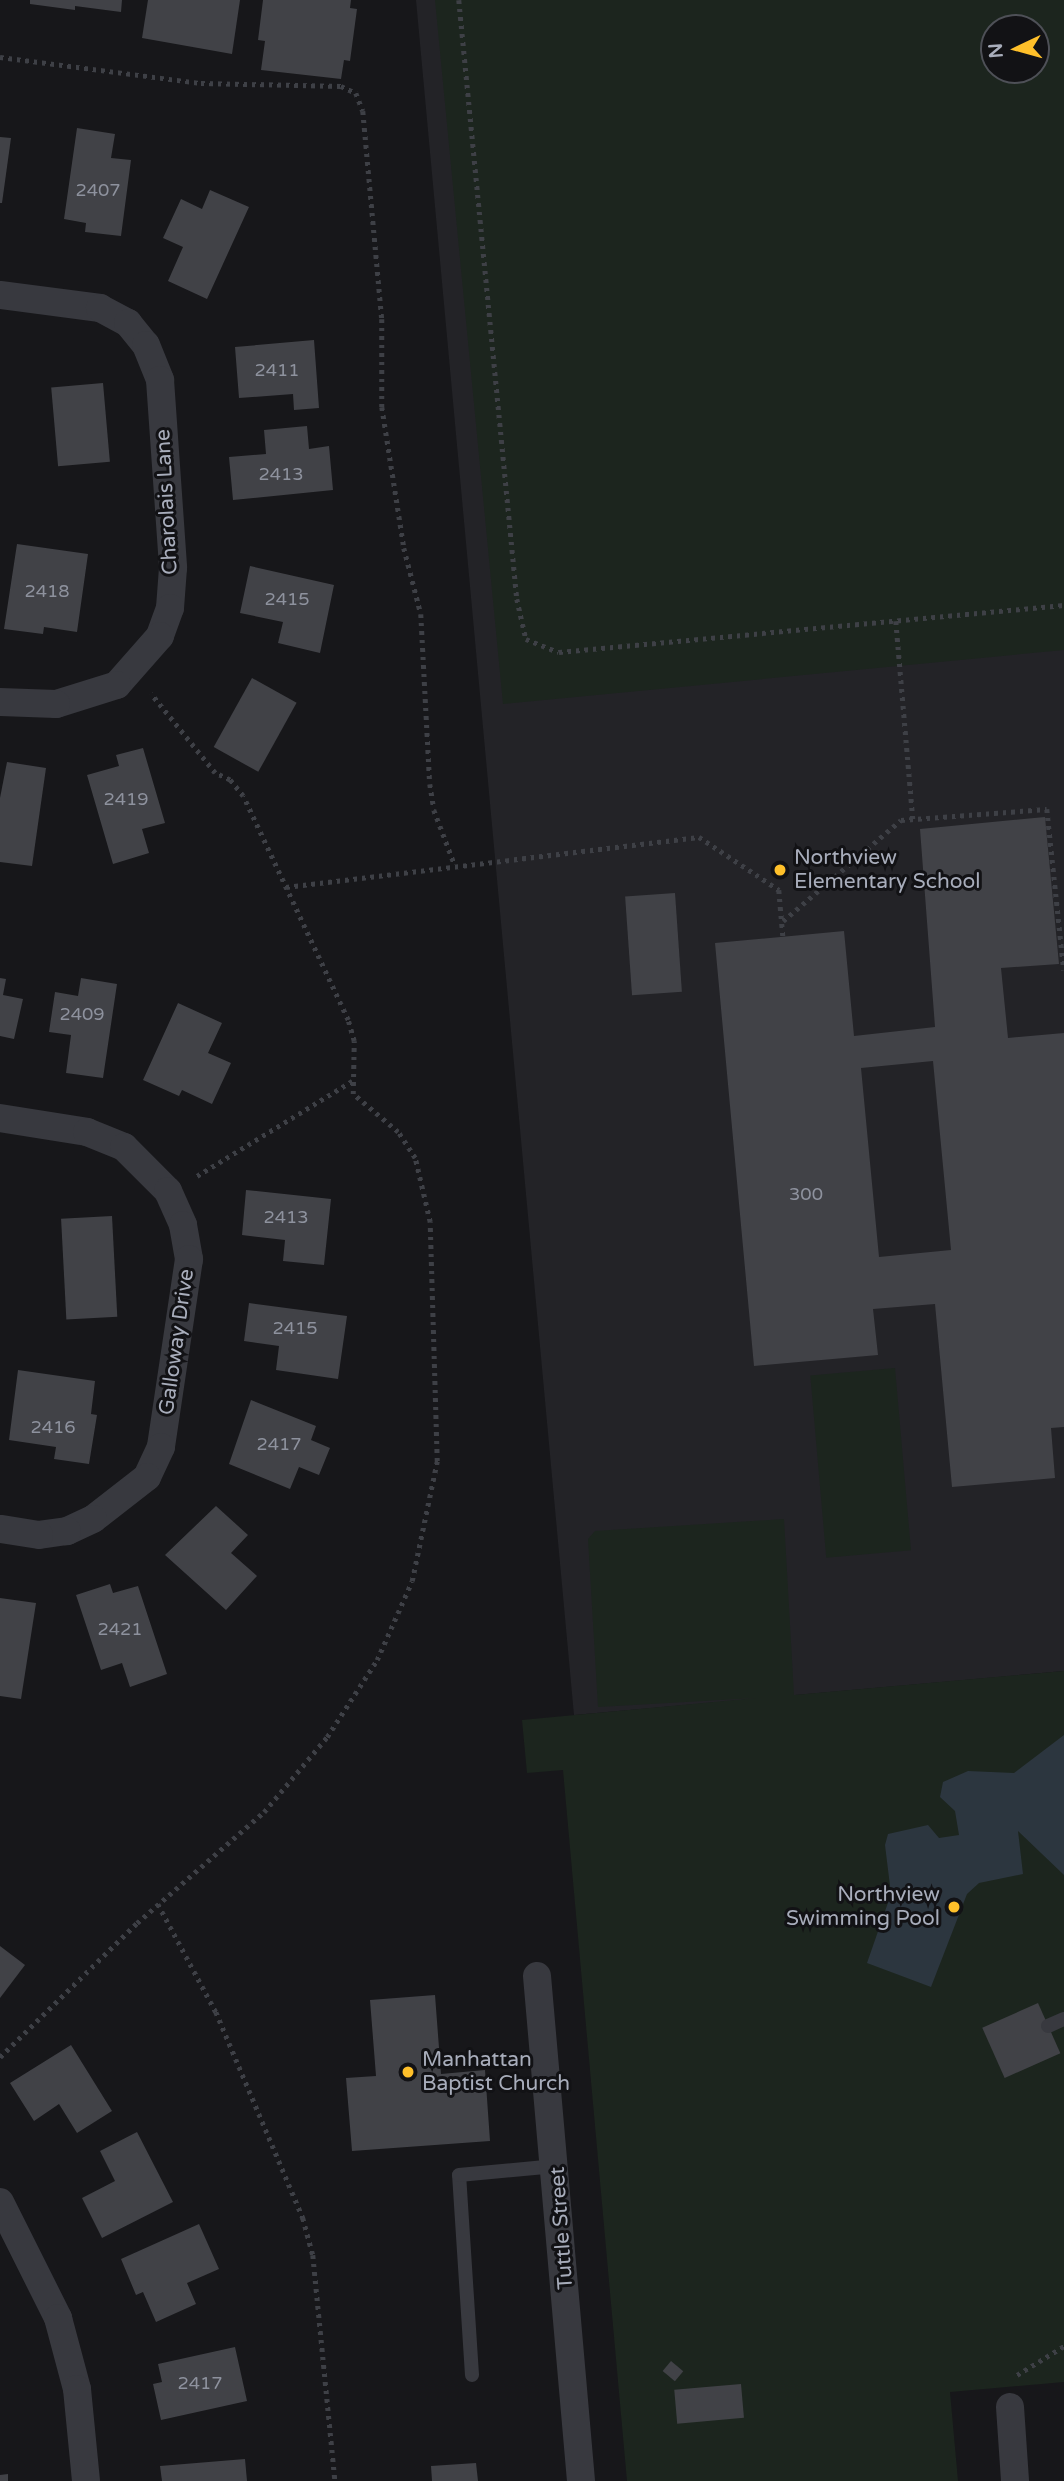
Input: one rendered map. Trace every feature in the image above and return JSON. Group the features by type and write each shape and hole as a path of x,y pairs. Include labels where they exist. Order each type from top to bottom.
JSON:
{"street":[{"name":"Charolais Lane","path":"0,295 100,308 128,323 146,345 160,380 173,568 170,608 160,636 117,685 56,704 0,702"},
{"name":"Galloway Drive","path":"0,1118 87,1132 124,1147 168,1191 183,1225 189,1259 158,1456 147,1477 93,1519 67,1531 39,1535 0,1529"},
{"name":"Tuttle Street","path":"537,1976 557,2166 581,2481"},
{"path":"0,2202 58,2318 77,2389 86,2481"},
{"path":"1010,2407 1014,2481"}],"lane":[{"path":"1048,2026 1064,2019"},
{"path":"472,2375 459,2175 557,2166"}],"path":[{"path":"459,0 517,599 526,639 559,652 1064,605"},
{"path":"0,57 201,83 341,86 356,93 363,111 382,319 382,407 404,548 421,614 433,810 454,863"},
{"path":"896,621 913,819"},
{"path":"0,2057 158,1904 264,1812 327,1737 357,1695 395,1624 424,1537 436,1461 430,1222 415,1158 398,1132 354,1094 354,1041 348,1020 243,796 230,780 215,773 132,670"},
{"path":"782,922 901,820 1047,808 1064,970"},
{"path":"286,887 454,863 699,837 779,890 783,936"},
{"path":"168,1191 232,1157 352,1080"},
{"path":"158,1904 216,2012 303,2218 313,2255 335,2481"},
{"path":"1010,2407 1017,2374 1064,2346"}],"shaded area":[{"name":"Northview Elementary School","path":"416,0 1064,0 1064,1671 574,1715"},
{"path":"435,0 1064,0 1064,650 503,704"},
{"path":"895,1368 911,1550 826,1558 810,1375"},
{"path":"784,1519 794,1695 1064,1671 1064,2382 950,2392 958,2481 627,2481 563,1770 527,1773 522,1720 756,1698 598,1707 588,1539 595,1531"},
{"path":"1064,1735 1064,1875 1018,1831 1023,1874 979,1883 967,1894 931,1987 867,1963 891,1894 885,1845 888,1834 928,1825 939,1838 959,1835 955,1811 940,1797 943,1782 968,1771 1014,1773"}],"building":[{"path":"30,0 122,0 121,12 75,6 75,10 30,4"},
{"path":"148,0 240,0 232,54 142,38"},
{"path":"263,0 351,0 350,8 357,9 350,61 344,60 341,79 261,70 265,41 258,40"},
{"path":"77,128 115,134 111,158 131,160 121,236 85,232 86,223 64,219"},
{"path":"0,137 11,138 2,203 0,203"},
{"path":"210,190 249,207 207,299 168,281 183,247 163,238 181,199 202,209"},
{"path":"314,340 319,408 294,410 293,394 239,398 235,347"},
{"path":"103,383 110,462 58,466 51,388"},
{"path":"307,426 309,449 329,446 333,490 233,500 229,457 266,454 264,430"},
{"path":"17,544 88,554 77,632 44,627 43,634 4,629"},
{"path":"250,566 334,585 320,653 278,643 283,622 240,613"},
{"path":"252,678 297,703 258,772 214,747"},
{"path":"143,748 165,823 142,829 149,853 113,864 87,775 119,766 116,755"},
{"path":"7,762 46,768 32,866 0,862 0,798"},
{"path":"1045,817 1059,964 1001,968 1008,1038 1064,1033 1064,1427 1051,1428 1055,1478 952,1487 935,1304 873,1309 878,1355 754,1366 715,943 844,931 854,1036 935,1027 920,829","holes":["933,1061 951,1250 879,1257 861,1068"]},
{"path":"675,893 682,992 632,995 625,896"},
{"path":"0,978 6,979 3,995 23,999 14,1039 0,1036"},
{"path":"81,978 117,984 103,1078 66,1073 71,1035 49,1032 55,992 78,996"},
{"path":"178,1003 222,1023 208,1053 231,1063 212,1104 182,1090 179,1096 143,1080"},
{"path":"246,1190 331,1199 324,1265 283,1261 285,1240 242,1235"},
{"path":"112,1216 117,1317 66,1320 61,1219"},
{"path":"249,1303 347,1316 338,1379 276,1370 279,1346 244,1341"},
{"path":"18,1370 95,1381 91,1414 97,1415 89,1464 54,1459 56,1447 9,1440"},
{"path":"251,1400 316,1426 311,1440 330,1448 319,1475 299,1467 290,1489 229,1464"},
{"path":"216,1506 248,1535 231,1553 257,1576 226,1610 165,1555"},
{"path":"110,1584 113,1593 138,1586 167,1674 130,1687 122,1663 101,1670 76,1595"},
{"path":"0,1598 36,1603 21,1699 0,1696"},
{"path":"0,1946 25,1965 0,1998"},
{"name":"Manhattan Baptist Church","path":"435,1995 441,2074 485,2070 490,2141 352,2151 346,2078 376,2076 370,2000"},
{"path":"1038,2003 1060,2053 1005,2078 982,2028"},
{"path":"71,2045 112,2111 77,2133 59,2104 34,2121 10,2083"},
{"path":"137,2132 173,2202 102,2238 82,2198 115,2181 100,2151"},
{"path":"199,2224 219,2269 187,2283 196,2304 156,2322 143,2292 136,2295 121,2259"},
{"path":"235,2347 247,2401 161,2420 153,2384 162,2382 158,2364"},
{"path":"671,2361 683,2371 675,2381 663,2371"},
{"path":"741,2384 744,2418 677,2424 674,2390"},
{"path":"245,2459 247,2481 162,2481 160,2466"},
{"path":"476,2463 478,2481 432,2481 431,2466"},
{"path":"8,2474 8,2481 0,2481 0,2475"}],"place":[{"name":"Northview Elementary School","path":"780,870"},
{"name":"Northview Swimming Pool","path":"954,1907"},
{"name":"Manhattan Baptist Church","path":"408,2072"}]}
